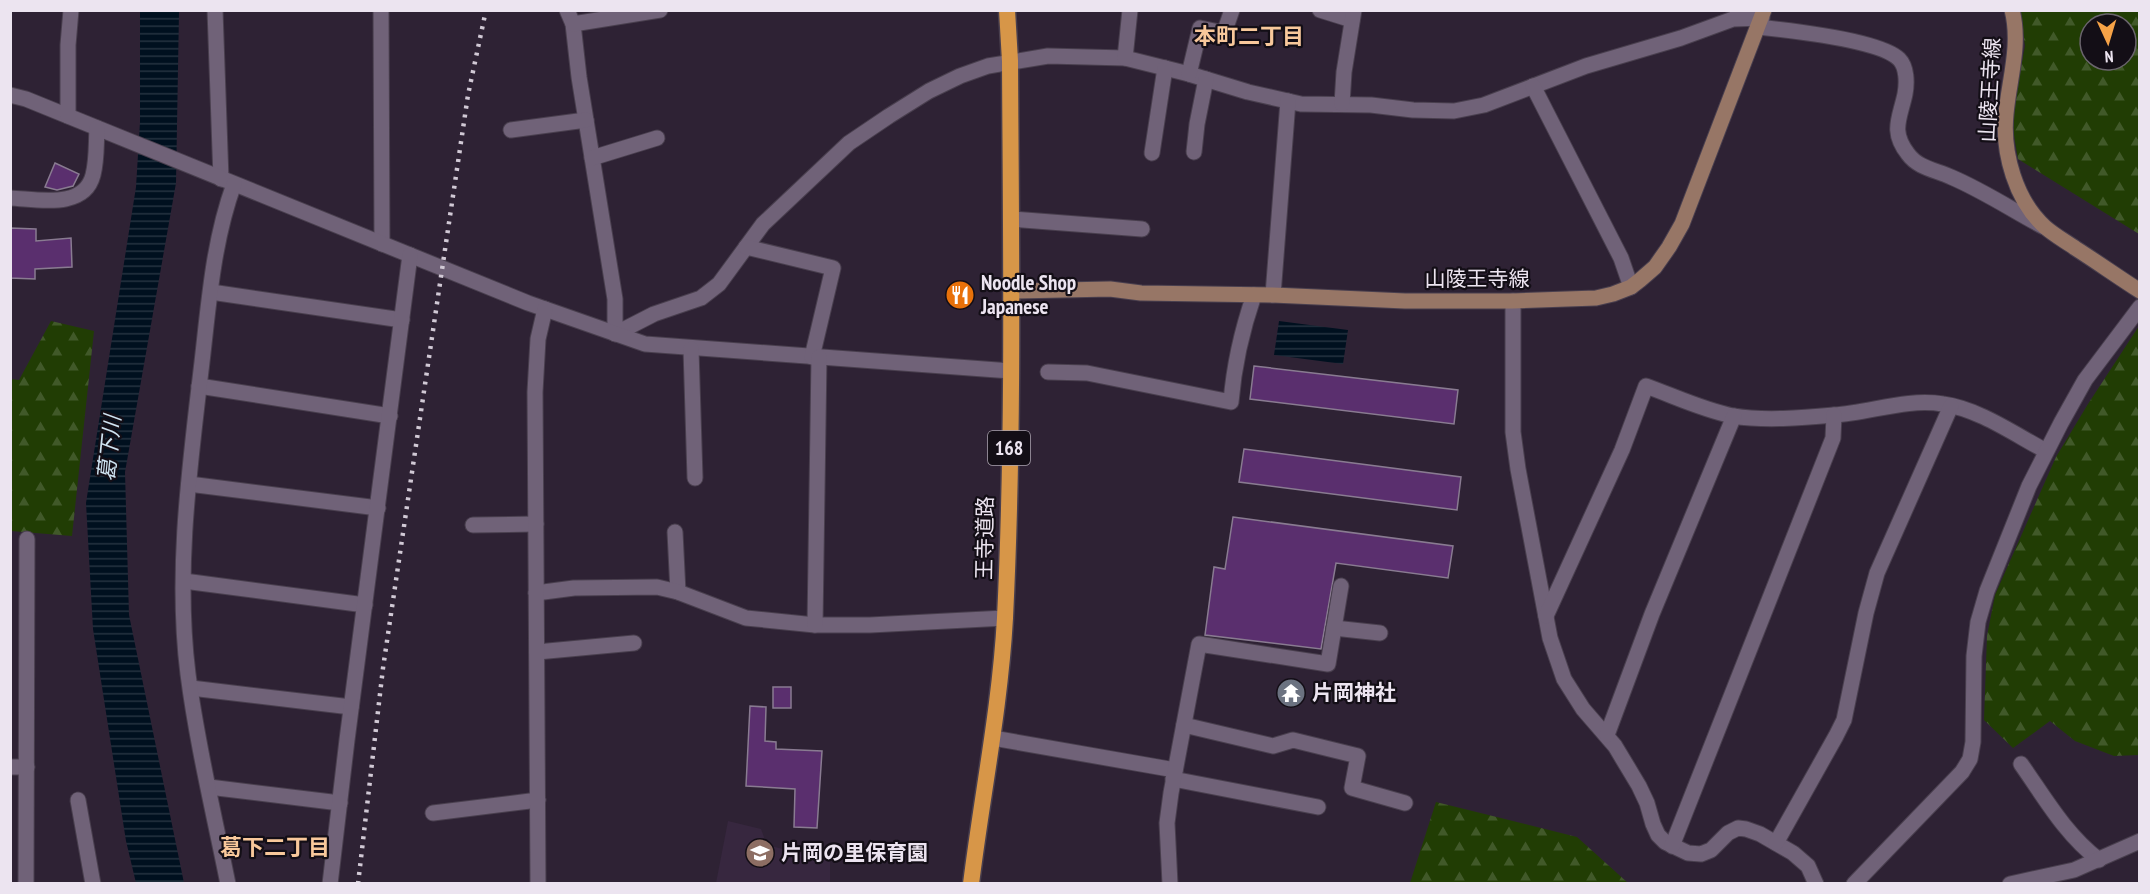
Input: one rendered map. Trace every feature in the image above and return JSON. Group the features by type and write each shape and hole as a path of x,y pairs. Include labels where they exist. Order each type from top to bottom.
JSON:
{"highway":[{"name":"王寺道路","path":"971,884 993,738 1005,618 1011,371 1010,61 1007,10"}],"main road":[{"name":"山陵王寺線","path":"2012,10 2015,57 2006,115 2005,139 2018,188 2032,213 2046,228 2139,291"},
{"name":"山陵王寺線","path":"1011,291 1110,290 1142,293 1274,295 1405,301 1513,301 1596,298 1613,294 1631,287 1655,267 1682,224 1761,18"}],"street":[{"path":"68,116 68,45 71,10"},
{"path":"215,10 227,182 199,386 189,484 184,546 184,614 191,688 228,884"},
{"path":"381,10 382,244"},
{"path":"615,334 615,299 570,17 660,10"},
{"path":"1125,58 1130,10"},
{"path":"1189,74 1200,27 1224,33 1232,10"},
{"path":"1320,10 1353,15 1344,72 1342,104"},
{"path":"615,334 654,314 701,298 719,284 763,224 859,136 929,91 988,66 1048,56 1125,58 1301,104 1342,104 1454,111 1484,105 1586,66 1681,38 1721,16 1733,19 1761,18 1785,30 1872,45 1898,58 1905,70 1906,81 1897,123 1898,135 1909,156 1923,166 1952,177 2046,228"},
{"path":"1152,153 1165,68"},
{"path":"1194,152 1206,79"},
{"path":"1533,86 1621,258 1631,287"},
{"path":"10,95 68,116 545,309 645,344 1011,371"},
{"path":"1274,295 1288,101"},
{"path":"511,130 585,120"},
{"path":"10,198 57,201 69,199 87,187 92,178 97,128"},
{"path":"592,158 657,138"},
{"path":"1011,219 1142,229"},
{"path":"746,247 833,268 816,357 815,625"},
{"path":"330,884 410,255"},
{"path":"211,292 402,320"},
{"path":"1048,372 1087,373 1231,402 1234,368 1243,326 1254,295"},
{"path":"1513,301 1513,432 1518,469 1550,638 1564,678 1583,709 1606,735 1639,786 1658,835 1672,846 1688,853 1701,854 1711,850 1728,833 1737,828 1760,834 1793,853 1808,866 1816,884"},
{"path":"1854,884 1962,772 1970,759 1973,742 1974,656 1978,622 1987,591 2029,486 2046,451 2085,380 2139,307"},
{"path":"538,884 535,364 545,309"},
{"path":"691,349 695,478"},
{"path":"199,386 390,416"},
{"path":"1546,616 1622,450 1646,386 1713,411 1734,416 1834,415 1923,402 1951,406 1978,415 2046,451"},
{"path":"1776,843 1844,720 1866,613 1877,573 1951,406"},
{"path":"1672,846 1833,438 1834,415"},
{"path":"1606,735 1652,614 1734,416"},
{"path":"189,484 378,508"},
{"path":"473,525 536,524"},
{"path":"675,532 678,592"},
{"path":"26,884 27,539"},
{"path":"184,580 365,605"},
{"path":"1170,884 1167,823 1199,644 1329,664 1341,586"},
{"path":"536,593 574,588 657,587 678,592 746,618 815,625 870,625 1005,618"},
{"path":"1334,628 1380,633"},
{"path":"537,652 634,644"},
{"path":"191,688 351,707"},
{"path":"1184,725 1272,746 1293,740 1358,756 1352,788 1406,803"},
{"path":"993,738 1174,774 1318,807"},
{"path":"2021,764 2062,824 2080,845 2099,860"},
{"path":"10,767 27,767"},
{"path":"209,787 340,803"},
{"path":"78,800 93,884"},
{"path":"433,813 538,800"},
{"path":"2010,884 2074,870 2139,841"}],"shaded area":[{"name":"片岡の里保育園","path":"728,821 761,829 767,845 830,861 830,883 716,883"}],"green space":[{"path":"2020,11 2139,11 2139,234 2018,159 2011,118 2025,46"},
{"path":"51,321 94,331 72,536 11,531 10,379 19,380"},
{"path":"2139,326 2139,755 2114,756 2075,741 2050,721 2013,748 1984,720 1987,636 1995,595 2056,457"},
{"path":"1436,802 1577,837 1628,883 1410,883"}],"water":[{"name":"葛下川","path":"140,11 179,11 176,183 125,472 129,615 184,883 136,883 126,841 93,629 86,503 136,187 140,122"},
{"path":"1279,321 1348,330 1343,364 1274,355"}],"building":[{"path":"55,163 79,174 73,186 57,190 45,187"},
{"path":"10,228 36,229 36,241 71,238 72,267 35,269 35,279 10,278"},
{"path":"1254,366 1458,390 1454,424 1250,399"},
{"path":"1244,449 1461,477 1457,510 1239,482"},
{"path":"1233,517 1453,546 1448,578 1336,563 1321,649 1205,635 1214,567 1225,569"},
{"path":"773,687 791,687 791,708 773,708"},
{"path":"750,706 766,707 765,741 776,742 776,749 822,751 817,828 794,827 795,789 746,786"}],"railway":[{"path":"358,884 383,668 468,95 486,10"}],"place":[{"name":"Noodle Shop Japanese","path":"960,295"},
{"name":"片岡神社","path":"1291,693"},
{"name":"片岡の里保育園","path":"760,853"}],"district":[{"name":"本町二丁目","path":"1249,36"},
{"name":"葛下二丁目","path":"275,847"}]}
